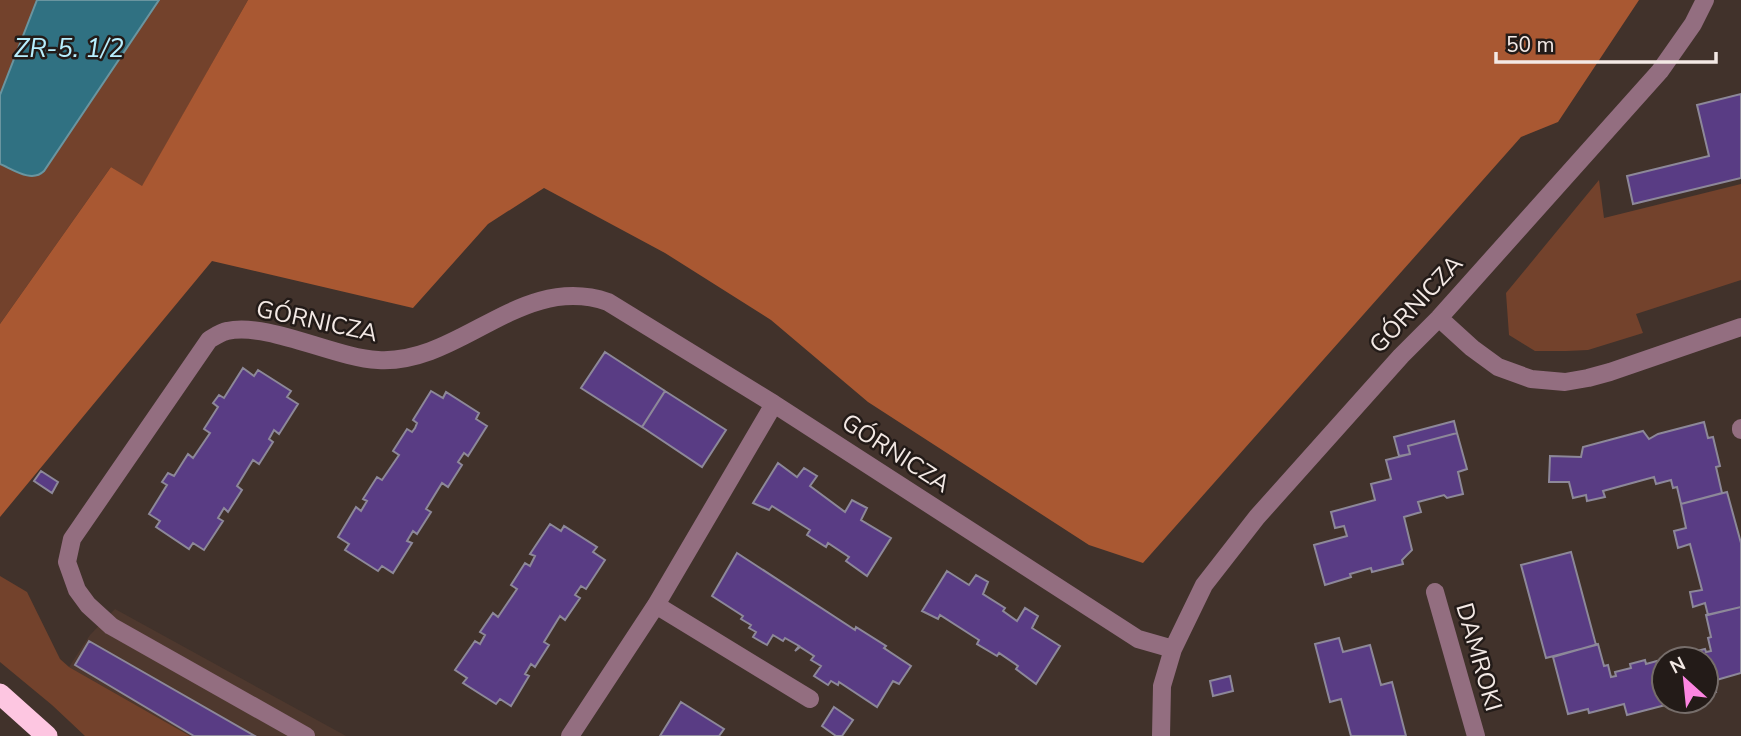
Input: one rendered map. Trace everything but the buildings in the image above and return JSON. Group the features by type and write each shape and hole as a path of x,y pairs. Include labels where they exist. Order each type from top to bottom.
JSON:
{"highway":[{"path":"0,694 47,736"}],"street":[{"name":"GÓRNICZA","path":"1161,736 1162,686 1173,649 1204,585 1257,517 1660,71 1693,24 1705,0"},
{"name":"GÓRNICZA","path":"306,736 111,626 88,605 77,590 67,562 72,539 209,341 226,331 250,330 374,360 399,361 425,353 538,300 589,295 629,314 774,404 1138,639 1173,649"},
{"path":"1439,318 1498,367 1531,379 1564,382 1600,375 1741,327"},
{"path":"570,736 656,605 774,404"},
{"name":"DAMROKI","path":"1435,592 1476,736"},
{"path":"656,605 810,699"}],"shaded area":[{"path":"0,0 37,0 0,95"},
{"path":"159,0 248,0 142,187 111,167 0,324 0,164 27,176 42,174"},
{"path":"248,0 1639,0 1558,122 1521,137 1143,563 1089,545 868,402 771,320 665,253 544,188 488,224 413,308 212,261 0,517 0,324 111,167 142,186"},
{"path":"1599,180 1604,218 1741,184 1741,280 1636,314 1643,333 1588,350 1535,351 1509,335 1506,293"},
{"path":"0,576 27,592 60,659 69,667 190,736 85,736 0,662"},
{"path":"115,609 346,736 190,736 69,667 90,635"}],"water":[{"name":"ZR-5. 1/2","path":"37,0 159,0 44,171 28,176 0,164 0,95"}]}
